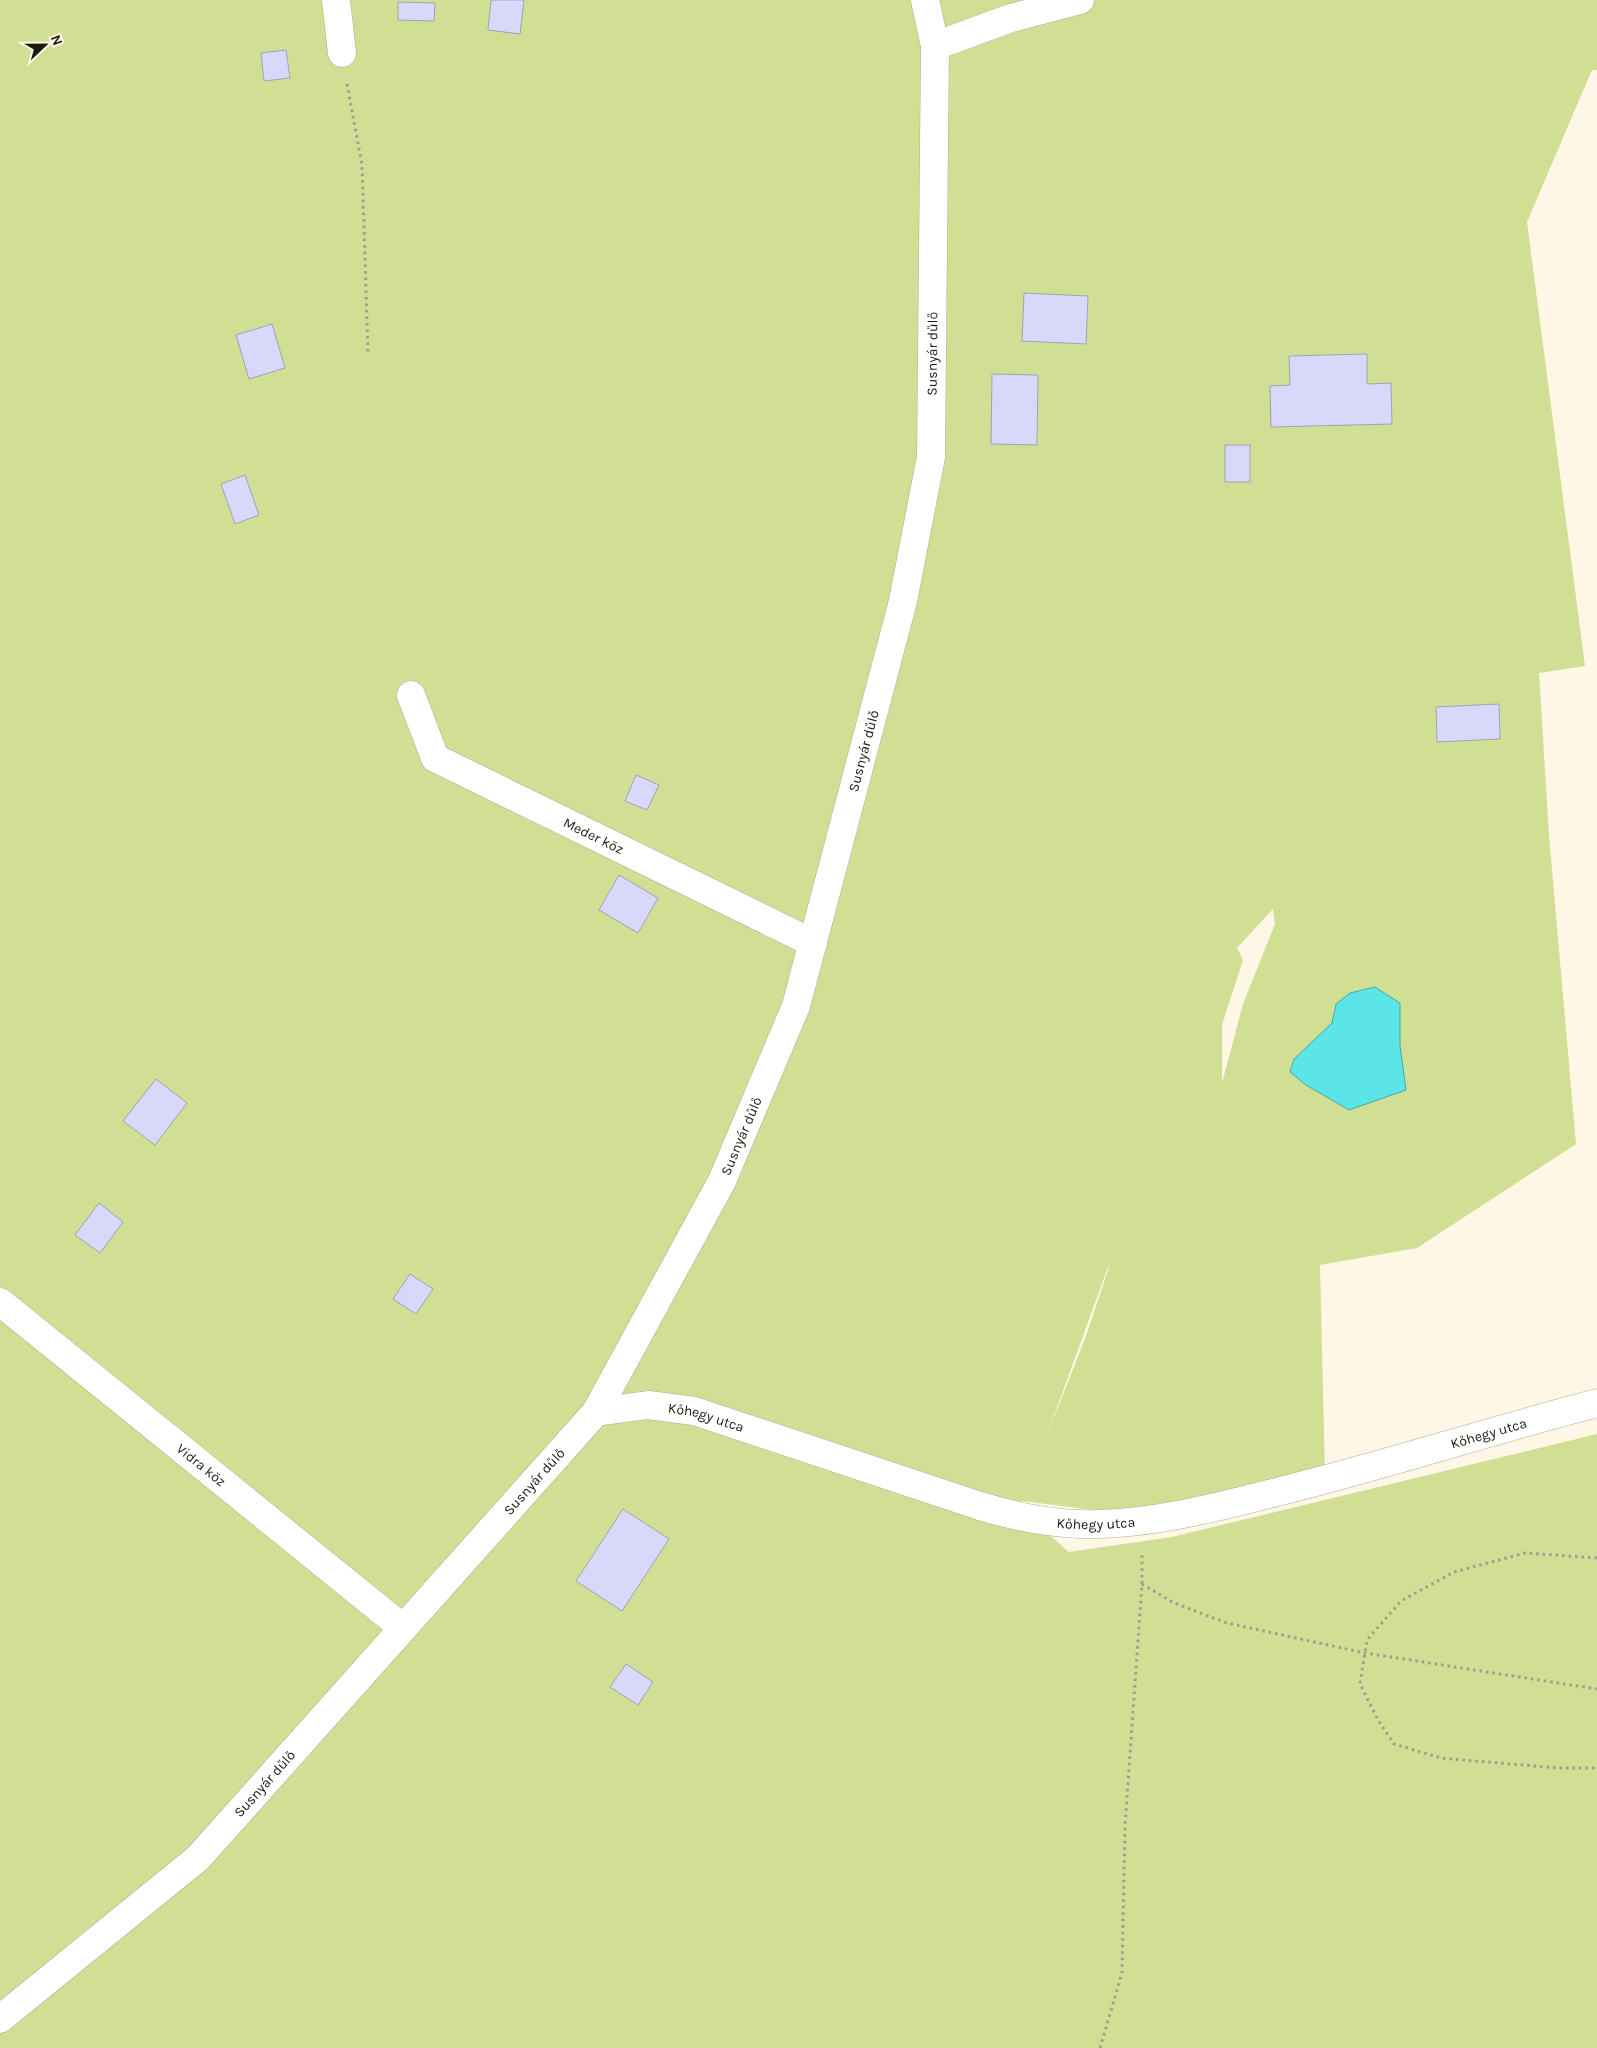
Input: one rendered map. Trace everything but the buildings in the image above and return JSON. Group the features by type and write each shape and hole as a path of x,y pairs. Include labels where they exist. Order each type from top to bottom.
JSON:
{"street":[{"path":"336,0 342,54"},
{"name":"Susnyár dűlő","path":"0,2019 198,1858 596,1412 722,1181 796,1006 903,602 931,457 935,46 925,0"},
{"path":"935,46 1011,18 1080,0"},
{"name":"Meder köz","path":"411,695 435,758 813,943"},
{"name":"Vidra köz","path":"0,1302 403,1628"},
{"name":"Kőhegy utca","path":"596,1412 648,1405 694,1411 1019,1518 1080,1524 1141,1520 1235,1503 1358,1472 1597,1402"}],"path":[{"path":"342,54 362,165 368,354"},
{"path":"1100,2048 1122,1973 1125,1826 1142,1584 1141,1520"},
{"path":"1597,1558 1525,1553 1454,1572 1401,1601 1367,1640 1360,1684 1378,1720 1394,1744 1441,1758 1558,1768 1597,1768"},
{"path":"1142,1584 1174,1603 1227,1623 1365,1653 1597,1689"}],"green space":[{"path":"0,0 1597,0 1597,70 1592,70 1527,222 1585,666 1539,673 1549,835 1576,1144 1417,1248 1320,1265 1325,1474 1141,1516 1022,1501 1019,1509 1069,1552 1172,1537 1597,1434 1597,2048 0,2048","holes":["1273,909 1275,924 1243,1004 1222,1083 1222,1025 1243,960 1237,948","1108,1267 1086,1336 1047,1435"]}],"water":[{"path":"1375,987 1400,1003 1400,1046 1406,1090 1349,1110 1306,1085 1290,1072 1294,1059 1332,1023 1336,1004 1350,993"}]}
